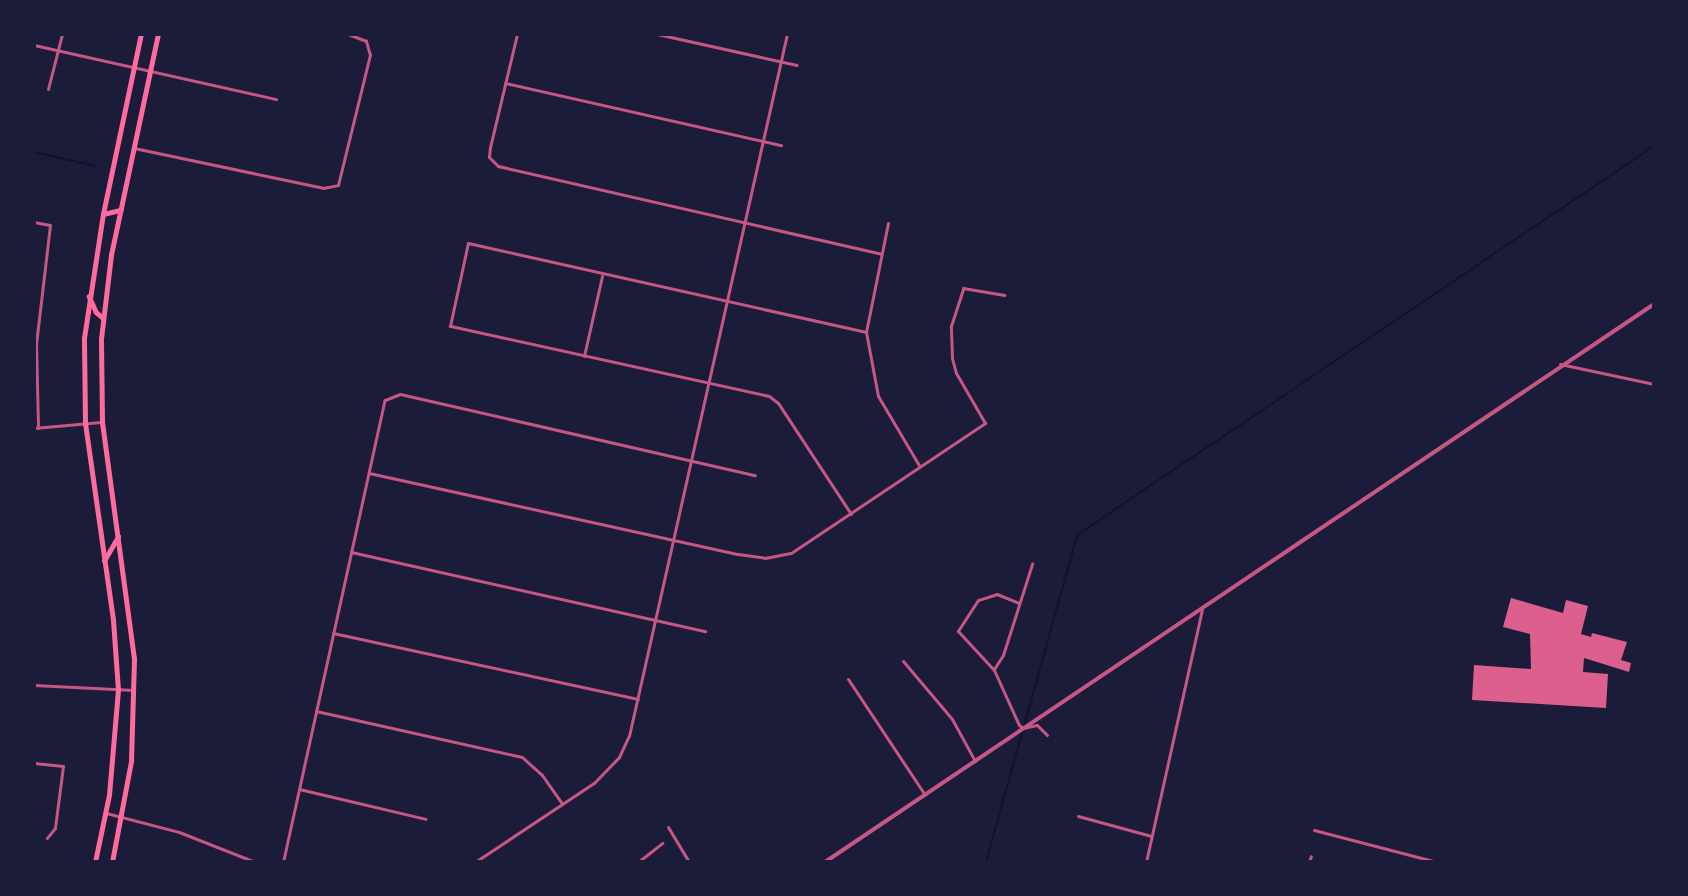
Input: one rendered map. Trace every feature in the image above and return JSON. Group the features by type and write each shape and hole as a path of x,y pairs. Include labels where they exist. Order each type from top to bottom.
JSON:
{"main road":[{"path":"95,861 115,754 118,690 104,561 85,423 84,338 88,294 103,214 141,34"},
{"path":"112,861 131,761 135,690 118,537 102,422 102,316 121,210 158,34"},
{"path":"103,214 121,210"},
{"path":"88,294 92,306 102,316"},
{"path":"104,561 118,537"}],"street":[{"path":"48,88 62,34"},
{"path":"134,148 331,188 341,181 370,55 366,41 348,34"},
{"path":"517,34 490,147 493,162 881,254"},
{"path":"657,34 797,65"},
{"path":"475,861 594,783 619,757 638,699 787,34"},
{"path":"34,45 276,99"},
{"path":"505,83 781,145"},
{"path":"34,222 50,225 36,344 36,428 102,422"},
{"path":"888,223 866,332 878,396 920,467"},
{"path":"851,514 778,403 759,392 450,326 468,243 602,276 866,332"},
{"path":"584,356 602,276"},
{"path":"369,473 674,541 765,558 791,553 985,423 952,358 951,326 963,288 1004,295"},
{"path":"826,861 1560,364 1653,304"},
{"path":"1560,364 1653,384"},
{"path":"282,861 385,400 392,396 412,397 755,475"},
{"path":"351,552 705,631"},
{"path":"994,670 1004,655 1032,564"},
{"path":"1019,603 997,594 978,600 958,631 994,670 1023,728"},
{"path":"1146,861 1202,608"},
{"path":"333,633 638,699"},
{"path":"903,661 952,719 975,761"},
{"path":"848,679 925,795"},
{"path":"34,685 135,690"},
{"path":"316,711 522,757 542,775 562,804"},
{"path":"1023,728 1037,725 1047,735"},
{"path":"34,763 63,766 55,828 47,838"},
{"path":"299,789 426,819"},
{"path":"105,813 179,832 255,861"},
{"path":"1078,816 1151,836"},
{"path":"668,827 689,861"},
{"path":"1314,831 1437,861"},
{"path":"638,861 662,843"},
{"path":"1309,861 1311,856"}],"building":[{"path":"1511,598 1563,613 1566,600 1588,606 1581,634 1591,637 1592,633 1627,642 1621,660 1631,663 1629,672 1584,658 1583,672 1608,674 1606,708 1472,700 1474,665 1531,669 1530,634 1503,627"}],"waterway":[{"path":"986,862 1077,535 1654,146"},
{"path":"34,152 95,166"}]}
